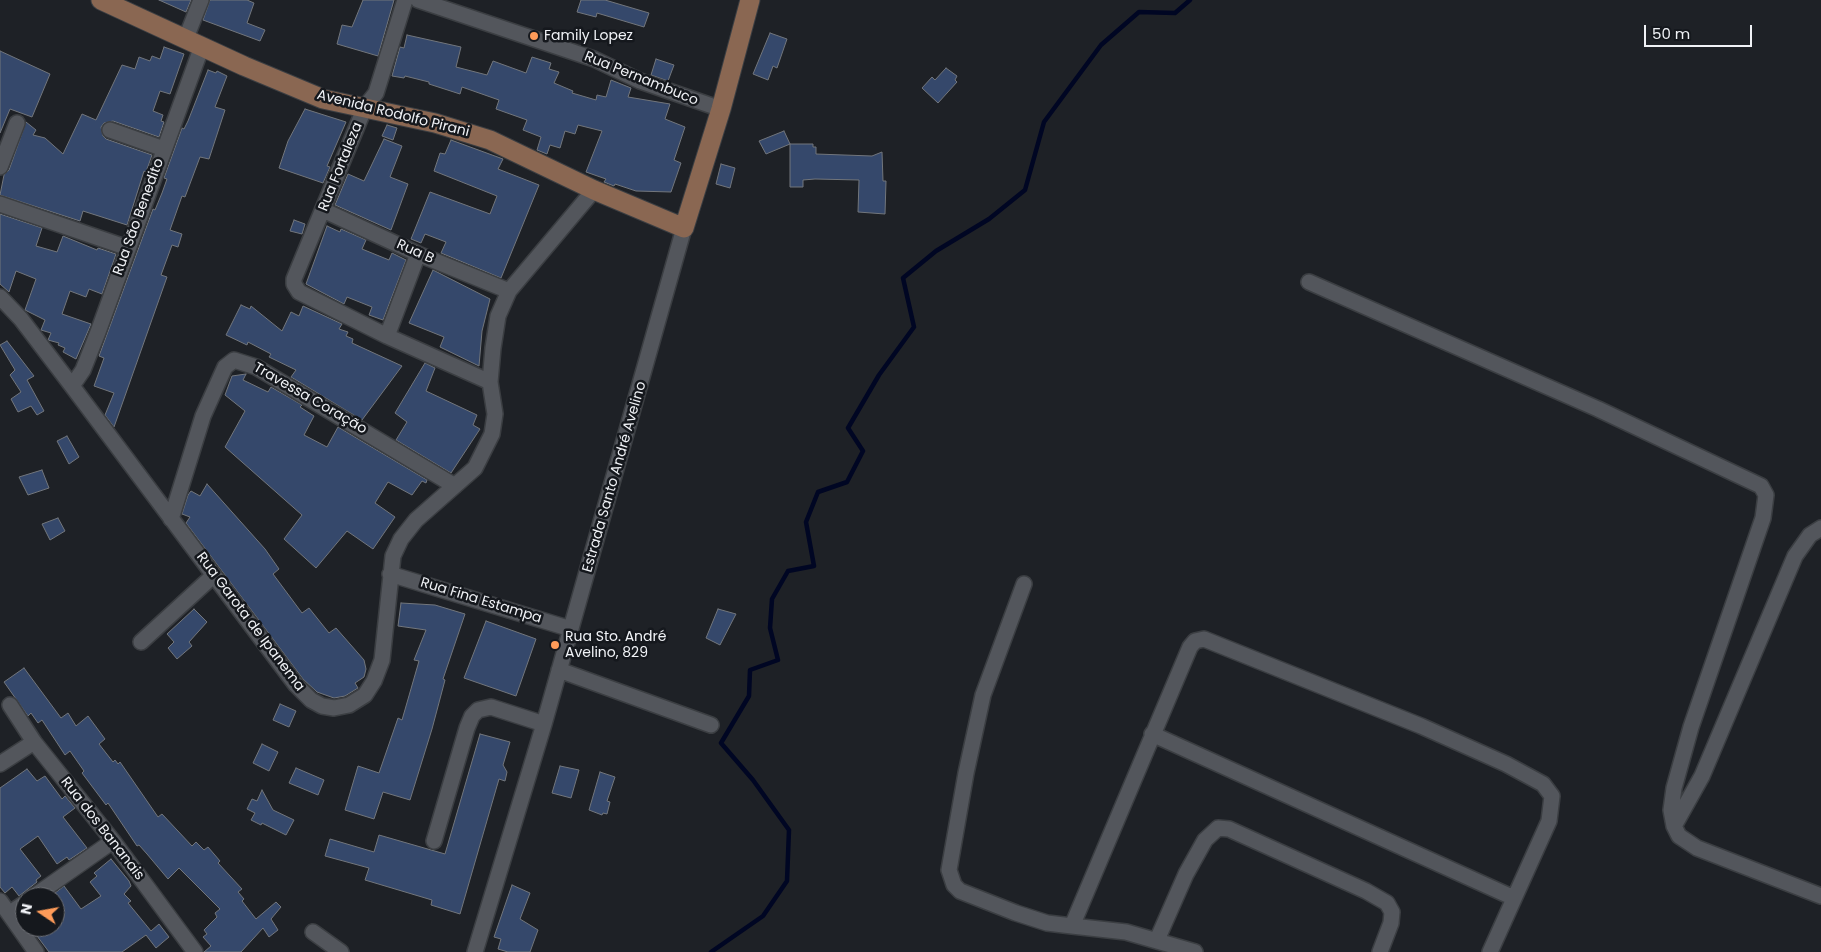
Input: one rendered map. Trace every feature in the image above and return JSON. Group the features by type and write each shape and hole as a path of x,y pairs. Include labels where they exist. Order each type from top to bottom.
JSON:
{"main road":[{"name":"Avenida Rodolfo Pirani","path":"102,0 323,99 435,123 490,140 594,190 684,228"},
{"name":"Estrada Santo André Avelino","path":"684,228 721,109 750,0"}],"street":[{"name":"Rua São Benedito","path":"72,386 86,364 164,149 194,42 201,0"},
{"name":"Rua Fortaleza","path":"387,336 299,292 294,284 294,278 365,107 376,93 405,0"},
{"name":"Rua Pernambuco","path":"418,0 594,59 640,81 721,109"},
{"path":"0,167 18,123"},
{"path":"110,130 164,149"},
{"name":"Rua Garota de Ipanema","path":"0,297 21,319 296,685 311,700 322,706 334,708 349,705 365,695 374,682 382,660 393,556 401,539 416,520 475,468 492,434 496,414 490,382 495,331 498,316 509,291 594,190"},
{"path":"0,204 128,248"},
{"name":"Rua B","path":"323,210 418,254 509,291"},
{"name":"Estrada Santo André Avelino","path":"475,952 544,724 684,228"},
{"path":"418,254 387,336 490,382"},
{"path":"1309,282 1598,409 1760,486 1766,495 1763,518 1721,636 1685,749 1674,788 1671,810 1674,826 1679,836 1697,848 1821,896"},
{"name":"Travessa Coração","path":"171,519 203,416 225,367 234,360 256,367 455,486"},
{"path":"1674,826 1702,776 1795,556 1810,535 1821,528"},
{"name":"Rua Fina Estampa","path":"390,574 571,629"},
{"path":"141,642 214,575"},
{"path":"1024,584 984,695 949,870 954,884 967,896 1047,923 1126,932 1195,952"},
{"path":"1072,926 1190,647 1195,641 1204,639 1421,726 1506,764 1543,784 1552,796 1553,803 1549,821 1490,952"},
{"path":"559,670 711,726"},
{"name":"Rua dos Bananais","path":"10,705 34,742 113,841 187,949"},
{"path":"434,841 472,716 478,710 491,707 544,724"},
{"path":"1152,734 1514,898"},
{"path":"0,764 34,742"},
{"path":"1157,940 1186,874 1205,840 1218,828 1229,829 1387,902 1392,912 1391,923 1380,952"},
{"path":"47,887 113,841"},
{"path":"0,901 36,952"},
{"path":"10,913 15,910"},
{"path":"313,932 342,952"}],"building":[{"path":"159,0 191,0 186,12"},
{"path":"210,0 247,0 254,3 247,23 265,30 260,41 203,20"},
{"path":"363,0 394,0 378,56 337,44 342,25 352,27"},
{"path":"581,0 605,0 649,13 644,27 597,13 596,17 577,12"},
{"path":"770,33 787,39 777,68 773,66 768,80 753,74"},
{"path":"407,35 461,47 456,67 487,75 493,61 526,73 532,57 551,63 549,69 559,72 554,83 573,91 572,93 596,100 597,95 606,97 611,80 631,88 628,97 670,104 665,119 685,127 674,160 681,163 671,192 636,191 615,184 614,186 604,182 606,179 586,172 602,131 578,125 575,134 565,131 560,148 550,145 547,154 537,150 541,137 523,130 527,120 496,109 499,100 462,87 460,94 429,84 429,82 405,76 404,78 392,76 400,47 404,48"},
{"path":"164,47 184,54 170,94 160,91 153,111 163,115 161,121 164,122 159,137 113,121 104,123 101,127 103,136 106,139 152,155 146,172 144,171 127,225 83,211 80,221 0,195 4,175 9,170 26,122 36,130 33,135 45,138 63,154 82,114 96,120 122,65 135,69 139,57 150,61 152,56 160,59"},
{"path":"0,51 50,74 32,117 10,109 0,133"},
{"path":"656,59 674,65 668,81 651,75"},
{"path":"946,68 957,76 955,80 957,82 938,103 922,88 932,77 935,80"},
{"path":"208,70 216,73 217,71 227,76 215,107 225,110 209,159 200,157 185,197 182,196 170,230 182,234 178,247 172,245 161,275 167,277 114,427 105,415 114,393 94,386 104,358 99,356 153,209 155,210 162,193 167,179 164,178 182,128 184,129 188,121"},
{"path":"305,109 346,122 327,166 330,167 323,183 279,168 288,141"},
{"path":"387,125 397,128 393,140 382,136"},
{"path":"784,131 790,144 766,154 759,141"},
{"path":"384,139 402,146 390,177 408,184 391,230 335,205 348,174 364,181"},
{"path":"451,140 503,159 498,169 539,185 501,278 441,253 446,242 425,234 421,243 411,239 430,192 490,214 497,196 434,171 440,153 445,154"},
{"path":"790,144 813,144 813,147 816,147 816,154 872,156 882,152 883,181 886,181 885,214 858,212 859,180 803,180 803,187 790,187"},
{"path":"721,164 735,168 730,188 716,184"},
{"path":"0,214 42,228 36,246 57,252 63,236 97,250 98,248 116,254 102,294 89,289 86,297 70,291 62,314 91,324 76,359 63,352 65,348 58,345 59,343 48,340 51,333 41,330 45,320 25,310 36,279 16,271 9,292 0,284"},
{"path":"294,220 305,224 302,234 290,231"},
{"path":"327,226 340,232 341,229 366,240 362,249 389,260 392,253 406,260 383,320 369,315 372,307 347,297 344,304 306,284"},
{"path":"433,270 490,299 482,331 479,366 440,347 444,337 409,323"},
{"path":"241,305 250,309 251,306 282,331 291,312 299,316 303,306 342,324 339,329 348,332 346,336 353,339 352,343 402,366 362,420 291,377 296,370 269,357 271,354 248,342 247,345 226,335"},
{"path":"7,341 34,376 27,380 44,411 37,415 31,406 18,412 11,399 21,392 10,375 15,370 0,345"},
{"path":"425,363 435,368 426,391 477,415 473,425 480,429 451,473 396,440 407,422 395,413"},
{"path":"246,374 243,380 268,392 271,387 302,405 300,407 314,416 304,435 327,447 338,427 427,480 426,483 422,481 412,495 388,482 375,503 395,517 373,549 347,531 316,568 284,539 302,515 225,447 245,411 225,395 232,376"},
{"path":"67,436 79,457 69,464 57,441"},
{"path":"42,470 49,488 28,495 19,477"},
{"path":"207,484 265,549 279,569 273,574 302,613 309,608 329,633 336,628 364,660 366,669 364,677 355,683 358,688 345,696 334,698 317,692 303,679 186,523 190,517 182,514 188,495 191,491 200,496"},
{"path":"58,518 65,531 50,540 42,524"},
{"path":"401,603 435,605 465,614 443,679 445,680 432,729 410,800 383,792 374,819 345,810 358,766 379,773 398,718 402,720 419,661 414,660 426,630 398,626"},
{"path":"194,609 207,622 189,642 192,646 177,659 168,648 174,642 167,634"},
{"path":"718,609 736,614 720,645 706,638"},
{"path":"486,621 536,639 516,696 464,678"},
{"path":"24,668 61,718 68,713 76,726 88,716 105,739 99,744 113,762 115,760 118,764 120,762 158,817 162,814 192,846 196,842 204,850 208,847 220,861 218,863 242,889 238,892 244,899 242,901 256,919 276,902 281,907 271,919 278,930 269,937 263,928 241,952 204,952 211,946 203,937 207,934 204,930 217,917 215,913 220,909 179,868 168,879 139,845 137,846 108,803 106,805 82,773 84,771 70,751 65,755 42,720 38,723 31,713 28,716 4,682"},
{"path":"280,704 296,711 289,727 273,720"},
{"path":"480,734 510,742 503,765 507,772 505,781 499,779 460,914 431,905 432,900 365,880 369,868 325,856 330,839 374,852 379,835 445,854"},
{"path":"262,744 278,752 269,771 253,763"},
{"path":"560,766 579,770 571,798 552,793"},
{"path":"296,768 324,780 318,795 289,783"},
{"path":"27,769 37,781 45,776 62,799 65,796 75,808 63,817 87,848 69,860 67,857 57,864 38,836 20,849 41,876 31,887 15,887 15,891 12,887 5,893 0,887 0,788"},
{"path":"600,772 615,777 607,801 610,802 607,814 603,813 602,815 589,810"},
{"path":"262,790 273,810 294,820 286,835 262,823 261,825 251,820 255,813 247,809 252,799 257,801"},
{"path":"111,859 131,886 124,894 131,901 128,903 151,931 159,924 169,937 156,948 146,935 122,952 49,952 38,937 65,937 65,887 81,909 101,896 90,882 97,876 94,873"},
{"path":"512,885 530,893 520,919 538,930 530,952 508,952 498,949 501,939 494,937"}],"waterway":[{"path":"711,952 763,916 787,881 789,830 753,780 721,743 749,696 750,670 778,660 770,628 772,599 788,571 814,566 806,522 818,492 847,482 863,451 848,428 879,375 914,327 903,278 936,251 989,219 1025,190 1044,122 1101,45 1139,12 1175,13 1190,0"}],"place":[{"name":"Family Lopez","path":"534,36"},
{"name":"Rua Sto. André Avelino, 829","path":"555,645"}]}
